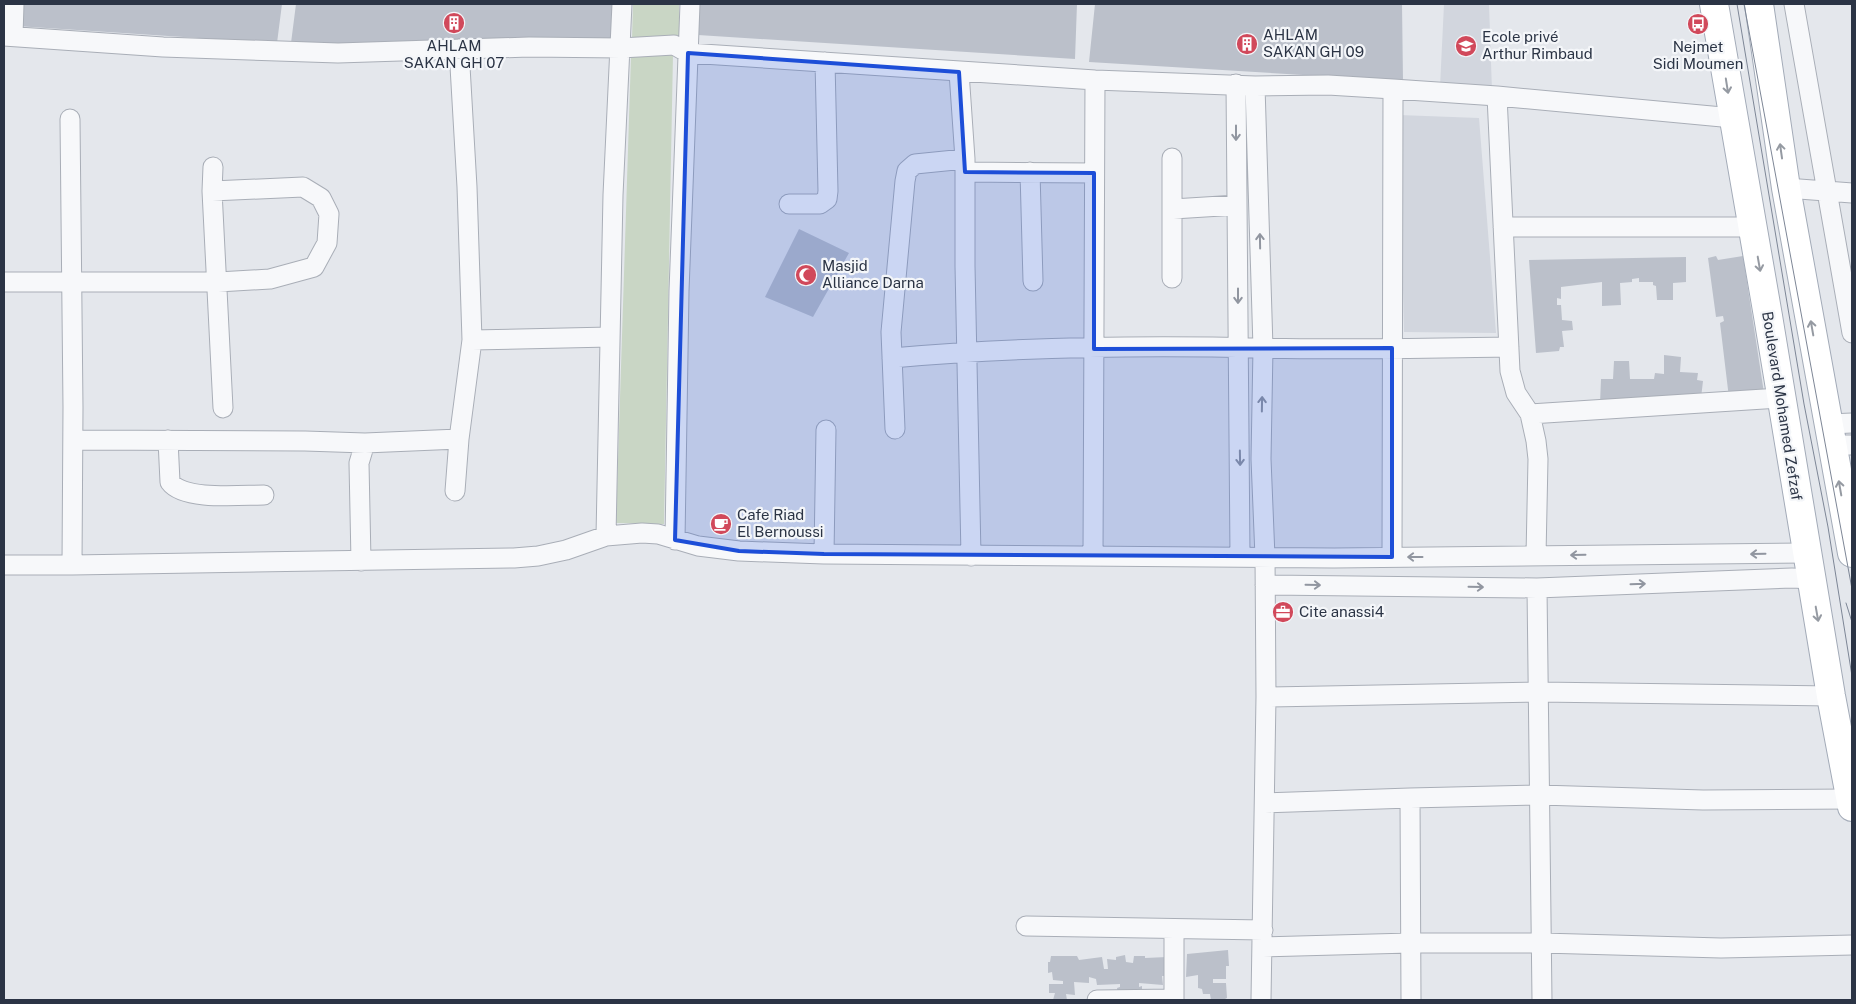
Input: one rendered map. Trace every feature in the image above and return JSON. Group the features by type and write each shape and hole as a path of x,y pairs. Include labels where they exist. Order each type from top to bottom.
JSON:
{"main road":[{"name":"Boulevard Mohamed Zefzaf","path":"1714,4 1768,316 1830,696 1851,803"},
{"path":"1759,4 1786,188 1841,434 1852,553"}],"street":[{"path":"14,4 8,36 164,47 329,52 621,48 674,45 688,53 959,72 1095,80 1255,86 1328,85 1497,96 1733,118"},
{"path":"606,536 613,195 622,4"},
{"path":"675,540 679,291 690,4"},
{"path":"1794,4 1852,333"},
{"path":"455,491 459,439 472,340 467,187 459,49"},
{"path":"789,204 820,204 827,199 825,62"},
{"path":"959,72 965,166 971,556"},
{"path":"1093,556 1095,80"},
{"path":"1236,84 1240,556"},
{"path":"1255,86 1262,348 1261,459 1265,557 1266,697 1261,1000"},
{"path":"1392,557 1394,89"},
{"path":"1497,96 1510,372 1516,393 1530,414 1538,460 1536,556"},
{"path":"70,118 73,440 72,565"},
{"path":"1172,158 1172,278"},
{"path":"895,429 890,332 904,181 907,171 914,164 965,166 1030,172 1094,173"},
{"path":"213,167 212,191 223,408"},
{"path":"1030,172 1033,282"},
{"path":"4,282 218,282 270,278 314,267 327,243 329,214 321,198 303,187 212,191"},
{"path":"1786,188 1852,193"},
{"path":"1173,209 1237,205"},
{"path":"1503,227 1752,227"},
{"path":"472,340 610,337"},
{"path":"892,358 967,351 1171,346 1509,348"},
{"path":"1530,414 1780,398"},
{"path":"824,554 826,430"},
{"path":"73,440 365,443 459,439"},
{"path":"168,440 170,482 180,491 202,495 264,496"},
{"path":"361,561 358,463 365,443"},
{"path":"4,565 514,558 538,556 566,550 606,536 642,533 658,534 698,546 739,551 824,554 1265,557 1536,556 1809,566"},
{"path":"1265,585 1537,588 1792,578 1809,566"},
{"path":"1537,588 1542,1000"},
{"path":"1266,697 1539,692 1830,696"},
{"path":"1265,804 1540,795 1851,803"},
{"path":"1410,798 1411,1000"},
{"path":"1026,926 1174,929 1263,939 1410,943 1542,943 1722,948 1852,945"},
{"path":"1097,1000 1174,999 1174,929"}],"highlighted area":[{"path":"688,53 959,72 965,172 1094,173 1094,349 1392,348 1392,557 824,554 739,551 675,540"}],"shaded area":[{"name":"Ecole privé Arthur Rimbaud","path":"1444,4 1489,4 1492,91 1440,87"},
{"path":"1399,115 1479,118 1496,333 1404,332"}],"green space":[{"path":"633,4 679,4 679,35 632,39"},
{"path":"673,54 664,524 616,523 631,56"}],"building":[{"path":"18,4 282,4 277,43 16,26"},
{"name":"AHLAM SAKAN GH 07","path":"296,4 615,4 614,43 291,43"},
{"path":"700,4 1077,4 1075,59 698,35"},
{"name":"AHLAM SAKAN GH 09","path":"1095,4 1402,4 1403,81 1089,62"},
{"name":"Masjid Alliance Darna","path":"799,229 849,253 813,317 765,297"},
{"path":"1716,256 1718,260 1743,256 1764,393 1729,398 1720,323 1724,321 1723,316 1716,317 1708,258"},
{"path":"1686,257 1686,282 1673,283 1673,300 1657,300 1656,286 1653,285 1653,282 1639,282 1639,278 1632,279 1632,282 1620,283 1621,305 1602,306 1602,282 1561,287 1561,299 1557,298 1557,305 1561,305 1562,320 1572,321 1573,330 1562,331 1564,347 1560,347 1559,351 1536,353 1529,260"},
{"path":"1664,355 1681,357 1680,372 1698,373 1697,380 1703,381 1701,398 1600,404 1601,379 1613,379 1614,361 1629,361 1630,379 1654,379 1655,373 1664,374"},
{"path":"1228,950 1229,966 1226,966 1226,979 1213,979 1213,983 1226,983 1227,998 1211,1000 1210,994 1203,994 1202,989 1198,988 1198,975 1186,977 1187,954"},
{"path":"1125,955 1126,962 1133,963 1134,956 1145,956 1145,958 1167,957 1167,976 1162,976 1163,985 1139,983 1139,987 1142,986 1142,994 1118,994 1117,988 1120,987 1120,984 1097,985 1096,979 1089,977 1089,983 1074,982 1075,995 1066,994 1067,1000 1053,1000 1055,993 1049,993 1049,984 1063,984 1063,981 1053,980 1052,972 1048,973 1048,962 1050,962 1051,956 1077,956 1079,960 1102,957 1104,969 1108,969 1107,959 1116,960 1116,957"}],"tram line":[{"path":"1737,4 1852,676"},
{"path":"1744,4 1852,589"},
{"path":"1846,603 1852,622"}],"place":[{"name":"AHLAM SAKAN GH 07","path":"454,23"},
{"name":"Nejmet Sidi Moumen","path":"1698,24"},
{"name":"AHLAM SAKAN GH 09","path":"1247,44"},
{"name":"Ecole privé Arthur Rimbaud","path":"1466,46"},
{"name":"Masjid Alliance Darna","path":"806,275"},
{"name":"Cafe Riad El Bernoussi","path":"721,524"},
{"name":"Cite anassi4","path":"1283,612"}]}
